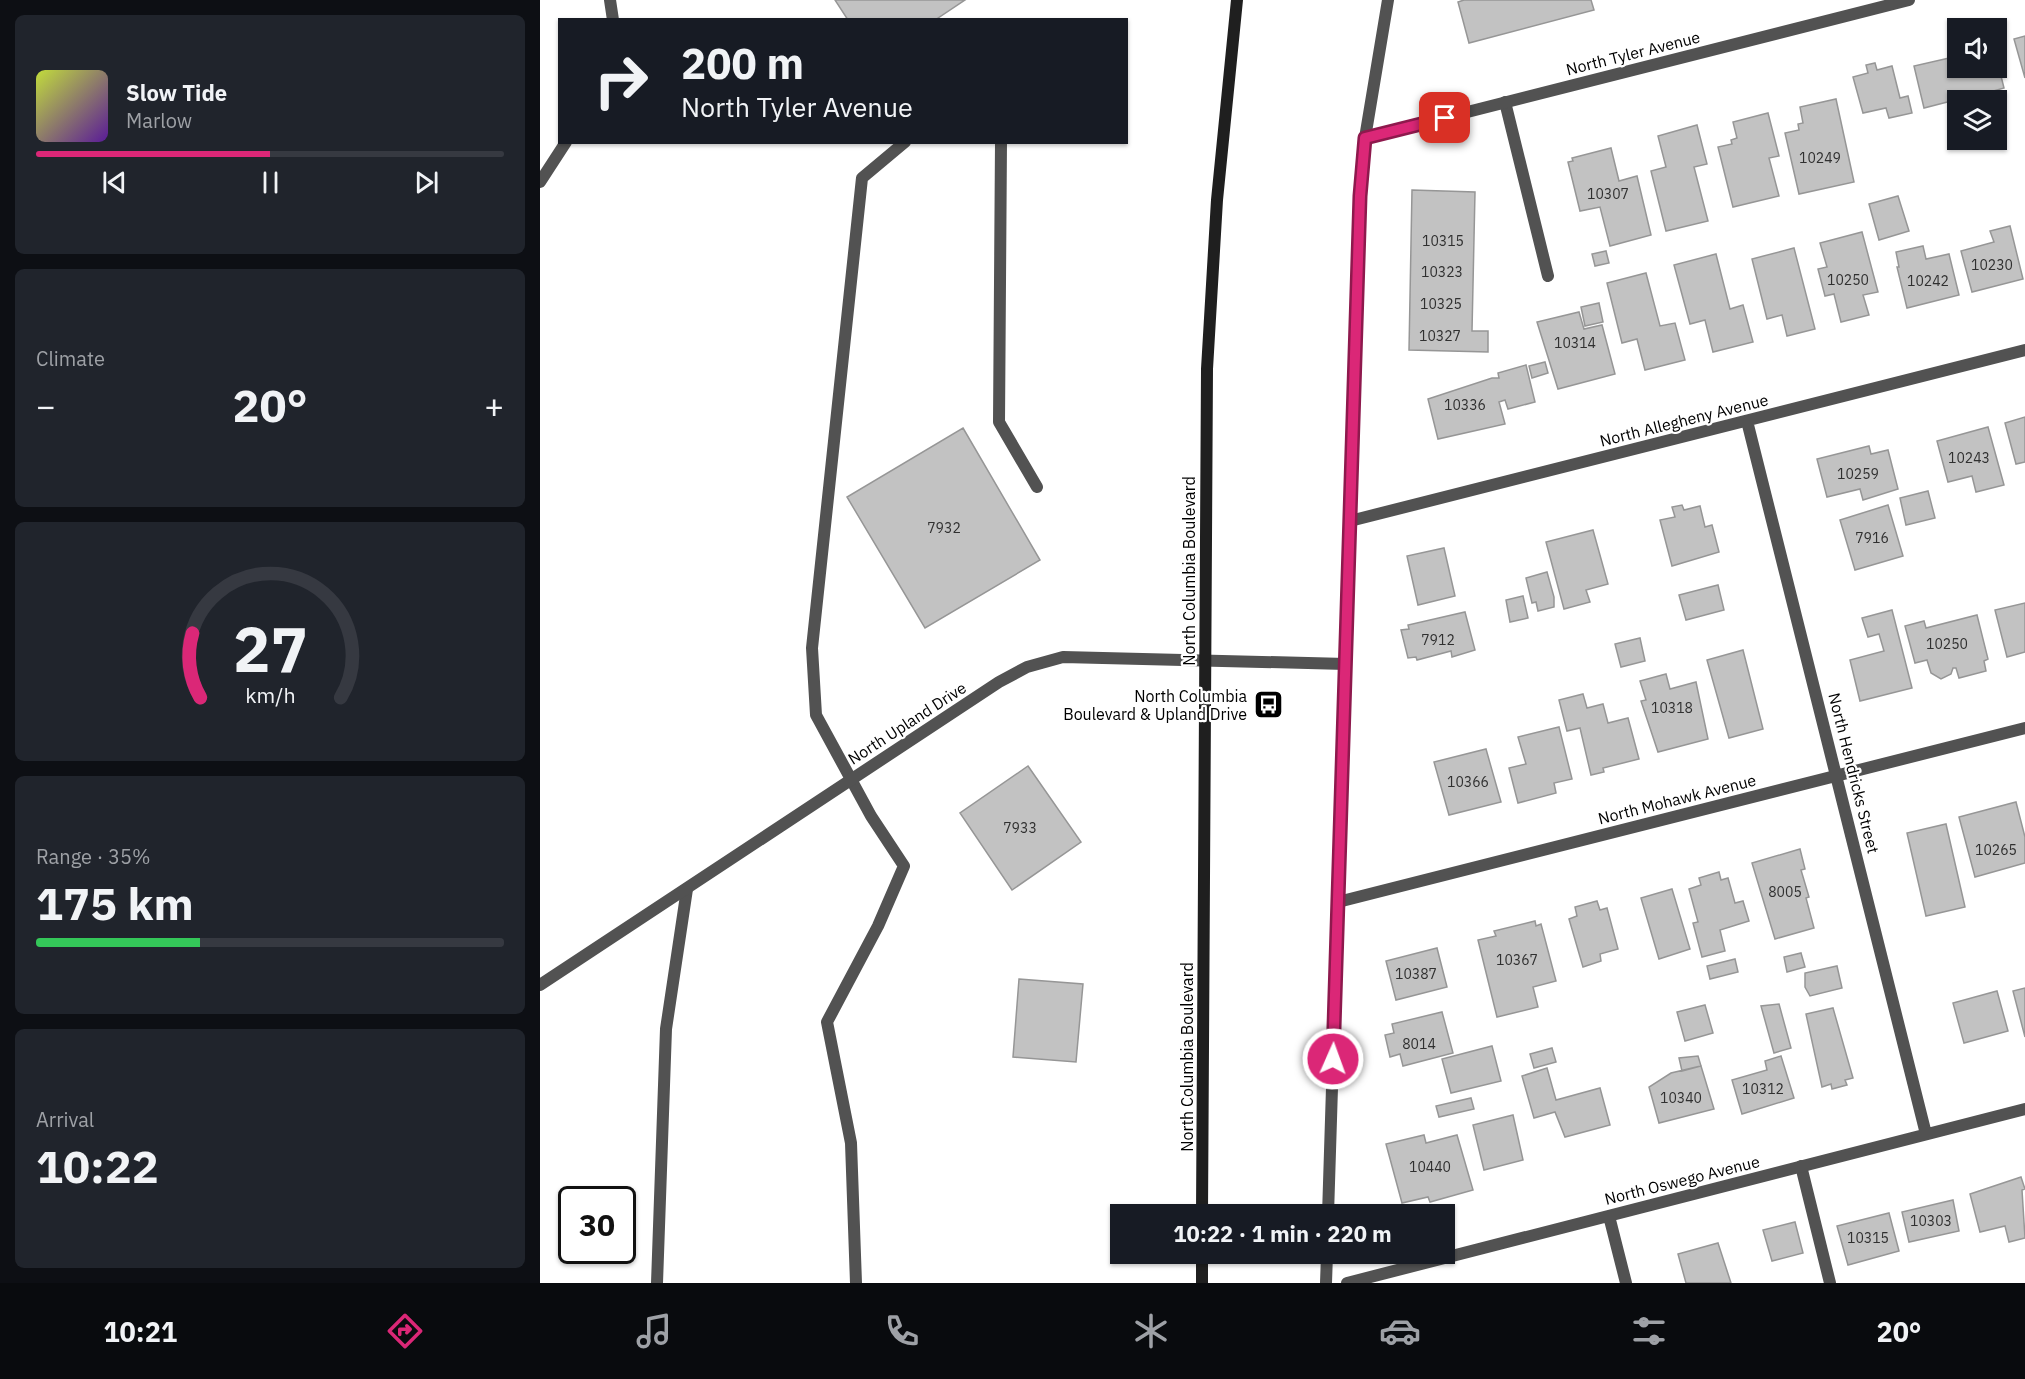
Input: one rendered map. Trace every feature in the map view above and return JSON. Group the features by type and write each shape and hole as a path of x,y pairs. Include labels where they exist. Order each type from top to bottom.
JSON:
{"main road":[{"name":"North Columbia Boulevard","path":"1202,1204 1207,369 1216,200 1237,0"},
{"path":"1202,1264 1202,1283"}],"street":[{"path":"610,0 613,18"},
{"path":"1328,1204 1360,196 1365,138 1388,0"},
{"name":"North Tyler Avenue","path":"1365,138 1909,0"},
{"path":"1505,102 1548,276"},
{"path":"540,182 565,144"},
{"path":"856,1283 851,1143 827,1022 878,926 904,867 871,816 816,715 812,648 862,178 903,144"},
{"path":"1001,144 999,422 1036,487"},
{"name":"North Allegheny Avenue","path":"1350,521 2025,350"},
{"name":"North Hendricks Street","path":"1747,421 1838,776 1926,1134"},
{"name":"North Upland Drive","path":"540,985 999,682 1047,660 1063,657 1346,664"},
{"name":"North Mohawk Avenue","path":"1338,902 2025,728"},
{"path":"657,1283 666,1029 687,889"},
{"name":"North Oswego Avenue","path":"1347,1283 2025,1109"},
{"path":"1801,1166 1830,1283"},
{"path":"1609,1216 1626,1283"},
{"path":"1326,1283 1327,1264"}],"building":[{"path":"835,0 965,0 938,18 847,18"},
{"path":"1464,0 1591,0 1594,10 1469,43 1458,2"},
{"path":"2025,36 2025,78 2014,39"},
{"path":"1947,58 1947,78 2002,78 2004,88 1947,90 1947,102 1924,108 1914,66"},
{"path":"1875,63 1877,70 1892,66 1900,98 1908,96 1912,113 1889,118 1886,108 1863,113 1853,77 1868,73 1866,65"},
{"path":"1836,99 1854,182 1799,194 1785,133 1799,130 1798,124 1803,123 1800,107"},
{"path":"1768,113 1779,156 1769,158 1779,196 1733,207 1718,147 1732,144 1731,140 1737,138 1733,122"},
{"path":"1697,125 1707,164 1694,167 1708,221 1666,231 1651,171 1666,167 1658,136"},
{"path":"1611,148 1619,181 1637,176 1651,235 1610,246 1600,207 1580,211 1568,162 1573,161 1572,158"},
{"path":"1412,190 1475,192 1472,331 1488,331 1488,352 1409,350"},
{"path":"1898,196 1909,231 1879,240 1869,204"},
{"path":"2010,226 2023,279 1972,292 1961,251 1994,242 1990,231"},
{"path":"1862,232 1878,292 1863,295 1869,315 1841,322 1834,294 1825,296 1818,269 1827,267 1820,243"},
{"path":"1923,246 1926,259 1949,254 1959,295 1907,308 1897,267 1899,267 1896,252"},
{"path":"1794,248 1815,329 1787,336 1782,315 1767,319 1752,259"},
{"path":"1606,251 1609,263 1595,266 1592,254"},
{"path":"1716,254 1730,309 1743,305 1753,342 1713,352 1705,320 1690,324 1674,265"},
{"path":"1646,273 1660,326 1675,323 1685,360 1645,370 1637,339 1622,343 1607,283"},
{"path":"1599,303 1603,322 1585,326 1581,307"},
{"path":"1579,312 1584,329 1602,325 1615,374 1558,389 1537,322"},
{"path":"1545,362 1548,373 1532,378 1529,366"},
{"path":"1526,365 1535,402 1508,409 1505,400 1499,402 1505,424 1438,439 1428,399 1492,378 1499,378 1498,373"},
{"path":"2025,417 2025,462 2016,464 2005,423"},
{"path":"1988,427 2004,485 1976,492 1972,476 1948,482 1937,441"},
{"path":"963,428 1040,560 925,628 847,497"},
{"path":"1869,446 1871,454 1888,450 1898,489 1863,500 1860,489 1827,497 1817,459"},
{"path":"1928,491 1935,518 1906,525 1900,498"},
{"path":"1682,505 1684,510 1700,506 1705,527 1712,525 1719,552 1672,566 1660,520 1675,517 1672,507"},
{"path":"1888,505 1903,556 1855,570 1840,520"},
{"path":"1593,530 1608,584 1586,590 1590,602 1564,609 1546,542"},
{"path":"1444,548 1455,596 1418,605 1407,556"},
{"path":"1547,572 1554,597 1554,607 1538,611 1536,602 1532,603 1526,578"},
{"path":"1718,585 1724,610 1686,620 1679,595"},
{"path":"1523,596 1528,618 1510,622 1506,600"},
{"path":"2025,603 2025,652 2007,657 1995,610"},
{"path":"1892,610 1912,688 1860,701 1850,660 1884,651 1879,634 1868,637 1862,618"},
{"path":"1465,612 1475,650 1452,657 1451,651 1417,660 1416,657 1408,658 1401,630 1409,629 1408,625"},
{"path":"1977,615 1988,659 1984,661 1986,671 1959,678 1956,668 1953,668 1951,674 1941,679 1931,673 1927,660 1915,663 1905,626 1924,621 1926,628"},
{"path":"1640,638 1645,661 1621,667 1615,644"},
{"path":"1743,650 1763,729 1729,738 1707,660"},
{"path":"1666,674 1670,689 1696,682 1708,739 1658,752 1641,701 1646,700 1640,681"},
{"path":"1583,694 1587,708 1603,704 1608,723 1628,718 1639,759 1603,768 1604,772 1591,775 1580,728 1567,731 1559,700"},
{"path":"1559,727 1572,779 1554,783 1556,793 1518,803 1509,768 1526,764 1518,737"},
{"path":"1486,749 1501,802 1449,815 1434,762"},
{"path":"1028,766 1081,842 1012,890 960,813"},
{"path":"2016,802 2025,837 2025,863 1975,877 1959,817"},
{"path":"1946,824 1965,907 1926,916 1907,833"},
{"path":"1800,849 1805,869 1801,870 1809,897 1806,898 1814,928 1775,939 1752,863"},
{"path":"1719,872 1721,880 1728,878 1735,903 1743,901 1749,921 1720,930 1725,951 1702,957 1693,923 1698,922 1689,889 1701,885 1699,878"},
{"path":"1672,889 1690,949 1659,959 1641,898"},
{"path":"1597,901 1600,910 1607,908 1618,949 1600,954 1601,961 1583,967 1569,919 1577,916 1575,907"},
{"path":"1535,921 1536,926 1541,924 1556,981 1533,987 1538,1007 1497,1017 1478,940 1496,936 1494,931"},
{"path":"1437,948 1447,987 1396,1000 1386,961"},
{"path":"1801,953 1805,967 1787,972 1784,957"},
{"path":"1735,959 1738,972 1710,979 1707,966"},
{"path":"1837,966 1842,988 1810,996 1805,987 1805,973"},
{"path":"1019,979 1083,984 1076,1062 1013,1057"},
{"path":"2025,988 2025,1037 2013,991"},
{"path":"1997,991 2008,1031 1964,1043 1953,1003"},
{"path":"1779,1004 1791,1048 1774,1053 1761,1006"},
{"path":"1705,1005 1713,1033 1685,1041 1677,1012"},
{"path":"1833,1008 1853,1078 1845,1080 1847,1085 1832,1089 1831,1084 1822,1087 1806,1014"},
{"path":"1442,1012 1453,1053 1403,1066 1400,1054 1390,1057 1385,1035 1394,1033 1392,1024"},
{"path":"1492,1046 1501,1081 1451,1093 1442,1059"},
{"path":"1552,1048 1556,1062 1534,1068 1530,1054"},
{"path":"1698,1056 1701,1066 1682,1071 1679,1058"},
{"path":"1781,1056 1794,1098 1742,1114 1732,1080 1767,1070 1765,1061"},
{"path":"1701,1066 1714,1109 1659,1123 1649,1087 1671,1073"},
{"path":"1547,1068 1556,1100 1600,1088 1610,1125 1565,1137 1555,1112 1534,1118 1522,1076"},
{"path":"1471,1098 1474,1109 1439,1117 1436,1106"},
{"path":"1513,1115 1523,1160 1484,1170 1473,1125"},
{"path":"1424,1135 1426,1143 1457,1135 1473,1190 1430,1202 1428,1197 1402,1203 1386,1144"},
{"path":"2021,1177 2025,1189 2022,1190 2025,1238 2009,1242 2005,1226 1980,1232 1970,1194"},
{"path":"1953,1200 1959,1231 1909,1242 1902,1212"},
{"path":"1889,1213 1899,1251 1848,1265 1837,1226"},
{"path":"1795,1222 1803,1253 1772,1261 1763,1230"},
{"path":"1718,1243 1731,1283 1686,1283 1678,1254"}],"place":[{"name":"North Columbia Boulevard & Upland Drive","path":"1268,705"}],"route":[{"path":"1333,1059 1360,196 1365,138 1445,118"}]}
